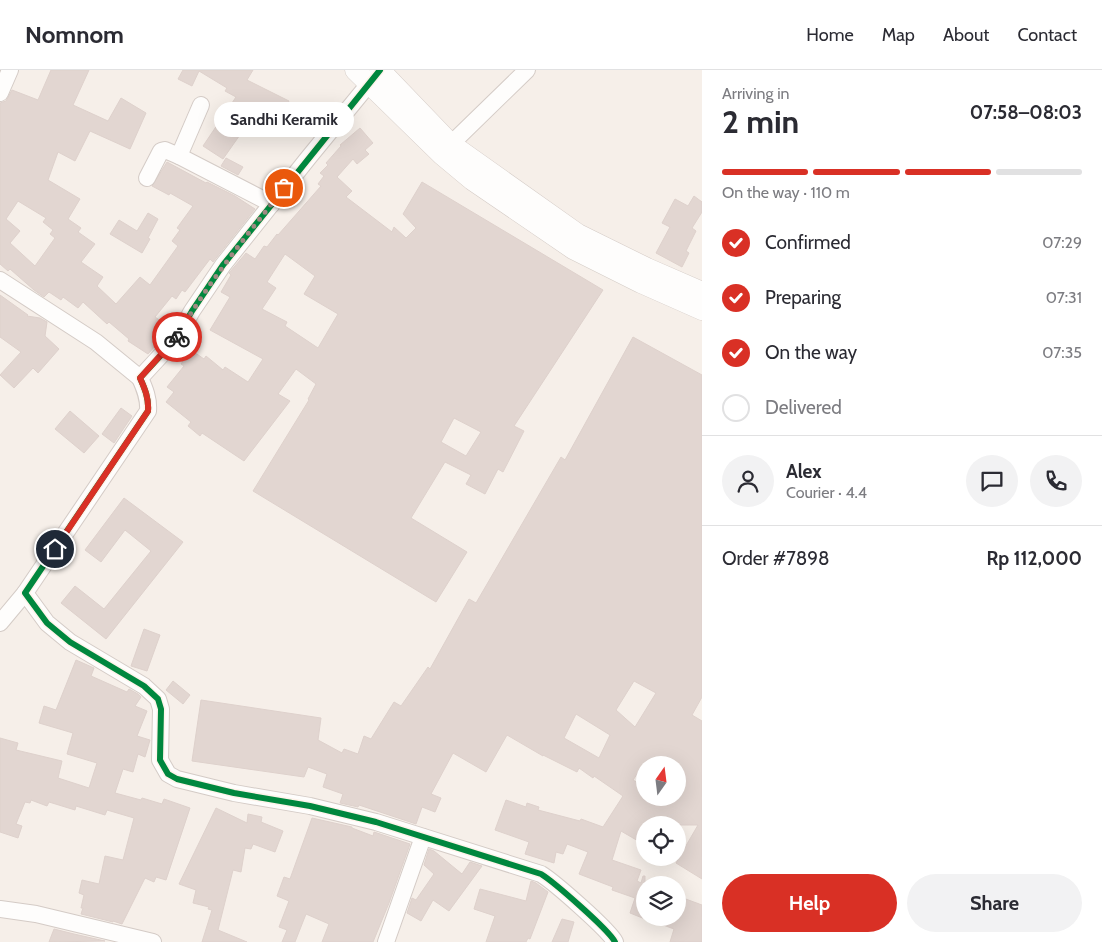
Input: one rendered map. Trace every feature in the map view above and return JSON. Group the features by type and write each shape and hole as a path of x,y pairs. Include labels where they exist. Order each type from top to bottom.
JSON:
{"street":[{"path":"0,93 10,70"},
{"path":"451,144 527,70"},
{"path":"371,73 451,144 578,234 647,268 702,292"},
{"path":"140,378 176,339 223,264 272,204 371,73"},
{"path":"371,73 442,155 472,180 573,249 641,283 702,310"},
{"path":"179,156 201,105"},
{"path":"147,178 161,151 165,150 272,204"},
{"path":"0,280 96,342 140,378 149,402 148,411 105,476 25,593 0,623"},
{"path":"25,593 47,622 70,642 144,686 158,699 161,708 160,760 168,774 177,780 234,793 310,806 376,822 541,874 552,881 607,932 615,942"},
{"path":"386,942 423,837"},
{"path":"0,909 36,914 153,942"}],"building":[{"path":"51,70 89,70 73,105 108,121 121,98 146,113 130,149 90,131 75,161 58,152 48,180 80,199 68,219 81,228 78,232 95,244 81,262 103,277 97,286 116,304 140,277 150,285 178,246 172,241 180,230 177,228 193,206 170,193 169,195 152,186 167,162 235,196 255,209 213,262 210,259 185,292 182,290 176,299 172,296 155,317 171,328 148,354 128,341 129,339 109,322 107,324 83,302 78,308 63,297 61,300 49,292 44,297 10,269 8,271 0,264 0,103 6,101 12,90 38,100","holes":["18,201 46,218 43,222 53,230 50,234 55,238 35,266 10,243 20,231 6,219"]},
{"path":"183,70 253,70 247,80 289,101 281,117 261,107 244,133 242,132 223,159 203,146 236,97 225,91 227,88 199,71 192,86 178,79"},
{"path":"360,128 373,143 365,150 369,154 357,164 353,159 337,177 352,191 346,197 392,232 394,227 406,238 416,228 403,214 422,182 603,290 514,426 524,431 503,472 498,469 485,494 466,484 471,475 445,462 411,518 467,552 436,602 253,491 309,400 316,384 296,369 278,394 290,401 244,461 202,433 200,436 188,426 191,422 166,402 174,392 167,387 184,366 181,364 191,350 204,359 206,356 223,370 225,367 248,382 263,359 210,330 230,297 221,292 231,275 229,273 246,253 255,259 264,246 267,247 321,186 318,184 324,176 320,173 328,165 326,163 340,145","holes":["285,254 315,276 304,294 338,314 318,348 285,326 287,322 262,309 276,288 267,282","454,418 481,432 466,456 441,442"]},
{"path":"226,158 243,167 238,175 221,166"},
{"path":"694,196 702,202 702,212 692,228 696,231 686,251 689,253 682,267 656,253 670,227 662,223 675,199 688,206"},
{"path":"148,213 158,219 142,253 110,234 119,220 137,231"},
{"path":"0,295 27,316 40,318 47,322 45,336 59,349 38,373 33,368 14,388 0,375 21,352 0,337"},
{"path":"633,337 702,375 702,697 692,715 702,721 702,879 681,866 686,866 686,846 698,825 686,825 686,816 636,816 636,840 621,831 612,860 641,870 639,876 636,876 636,915 630,913 635,898 612,890 613,887 579,874 588,852 567,844 563,854 556,852 554,863 525,854 529,842 495,830 506,800 526,807 527,803 539,807 538,810 580,821 581,819 603,827 623,796 579,768 577,772 543,756 507,735 486,772 453,753 431,794 441,798 435,812 422,807 416,824 359,805 358,807 340,803 343,794 323,787 327,774 308,767 304,777 192,761 201,700 321,718 318,740 342,753 344,749 358,754 364,736 371,739 394,702 401,706 428,667 430,669 469,599 476,603 561,457 565,460","holes":["634,681 656,693 635,727 616,710","576,714 610,735 599,758 564,738"]},
{"path":"121,408 132,416 114,443 102,434"},
{"path":"70,411 99,436 84,453 55,429"},
{"path":"124,498 183,542 106,639 61,603 75,586 104,609 151,551 125,530 101,562 85,550"},
{"path":"144,629 160,635 147,671 131,666"},
{"path":"76,660 94,668 91,676 127,692 129,689 138,694 141,697 135,706 147,711 137,736 150,740 145,757 138,754 133,772 123,769 115,793 162,804 164,799 190,808 166,880 156,877 154,882 145,878 122,924 81,914 84,895 79,893 82,880 99,884 105,856 123,860 134,818 107,810 105,815 76,806 75,810 49,802 47,806 31,800 30,803 25,802 16,824 22,826 18,838 0,832 0,738 18,743 16,750 62,761 58,778 89,788 97,763 67,754 73,733 39,723 44,706 56,710"},
{"path":"173,681 190,695 183,704 166,690"},
{"path":"216,808 247,823 248,814 262,817 261,822 283,831 275,852 253,844 251,849 245,848 241,872 233,870 218,930 247,942 202,942 212,910 208,909 209,907 193,903 196,890 179,884"},
{"path":"312,818 352,827 373,836 374,832 410,844 373,942 322,942 329,924 306,914 295,942 282,942 287,930 279,927 289,901 277,896 284,877 290,879"},
{"path":"429,849 462,874 470,862 482,866 449,911 433,900 421,921 407,913 412,898 416,900 434,874 424,865"},
{"path":"531,881 548,892 530,939 528,938 526,942 486,942 495,916 474,909 480,889 526,901"},
{"path":"686,899 702,905 702,942 670,942 674,929 666,926 686,926"},
{"path":"562,919 574,922 568,942 552,942"},
{"path":"54,929 74,934 105,941 49,942"}],"cycle path":[{"path":"380,70 223,265 192,311 176,339 140,378 148,402 148,411 25,593 47,623 70,642 144,686 158,699 161,709 160,760 168,774 177,779 234,793 310,806 376,822 541,874 581,906 603,927 615,942"}],"way so far":[{"path":"177,337 223,264 284,188"}],"place":[{"name":"Sandhi Keramik","path":"284,188"}],"route":[{"path":"55,549 148,411 149,402 140,378 177,337"}]}
